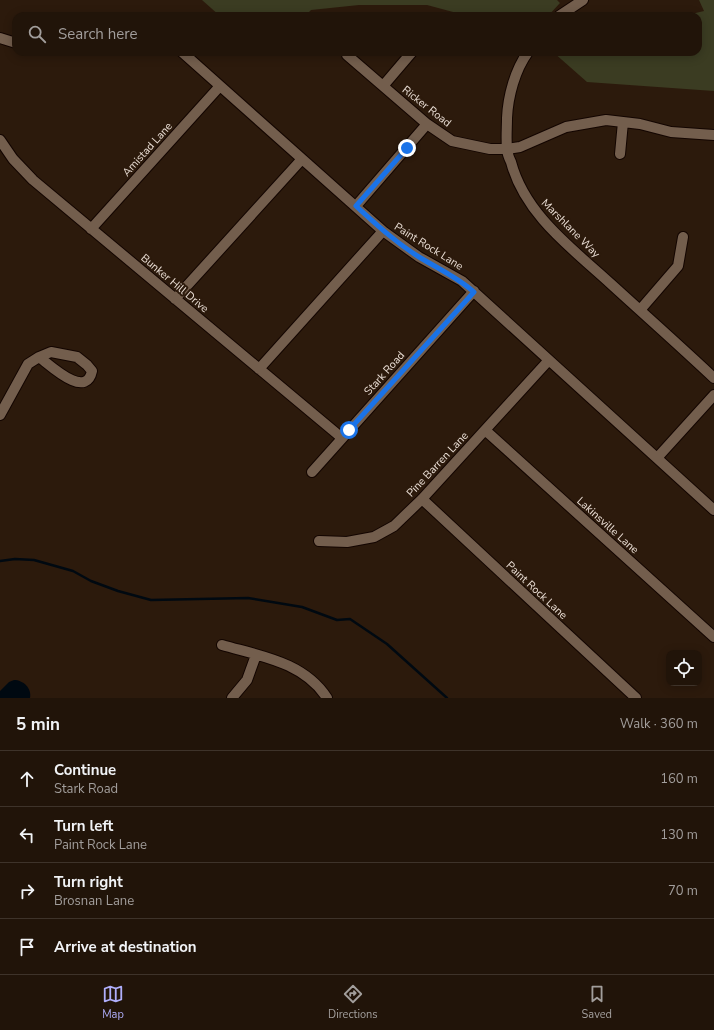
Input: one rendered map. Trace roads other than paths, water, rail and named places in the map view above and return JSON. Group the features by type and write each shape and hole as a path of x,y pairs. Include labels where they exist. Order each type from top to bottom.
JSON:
{"street":[{"path":"565,12 583,0"},
{"path":"0,38 12,42"},
{"name":"Paint Rock Lane","path":"186,56 383,231 419,256 462,281 714,510"},
{"name":"Ricker Road","path":"348,56 427,124 452,141 490,149 507,149 520,147 566,127 606,120 640,124 670,132 714,135"},
{"path":"383,86 409,56"},
{"name":"Marshlane Way","path":"525,56 514,83 508,105 507,149 514,173 525,197 537,214 565,242 714,378"},
{"name":"Amistad Lane","path":"92,229 220,86"},
{"path":"620,154 623,122"},
{"path":"356,206 427,124"},
{"name":"Bunker Hill Drive","path":"0,140 13,159 33,180 342,438"},
{"path":"175,299 302,159"},
{"path":"259,369 383,231"},
{"path":"640,310 678,266 683,237"},
{"name":"Stark Road","path":"312,472 474,292"},
{"path":"0,415 28,364 39,357 51,352 77,357 87,364 92,371 91,377 81,383 73,381 39,357"},
{"name":"Pine Barren Lane","path":"319,541 347,542 374,537 394,526 422,499 549,360"},
{"path":"657,458 714,395"},
{"name":"Lakinsville Lane","path":"485,430 714,637"},
{"name":"Paint Rock Lane","path":"422,499 636,698"},
{"path":"222,646 287,664 300,671 318,686 327,698"},
{"path":"232,698 247,680 256,655"}],"waterway":[{"path":"0,561 15,559 34,560 73,571 91,581 118,591 151,600 248,598 302,607 337,620 350,619 387,644 447,698"}]}
